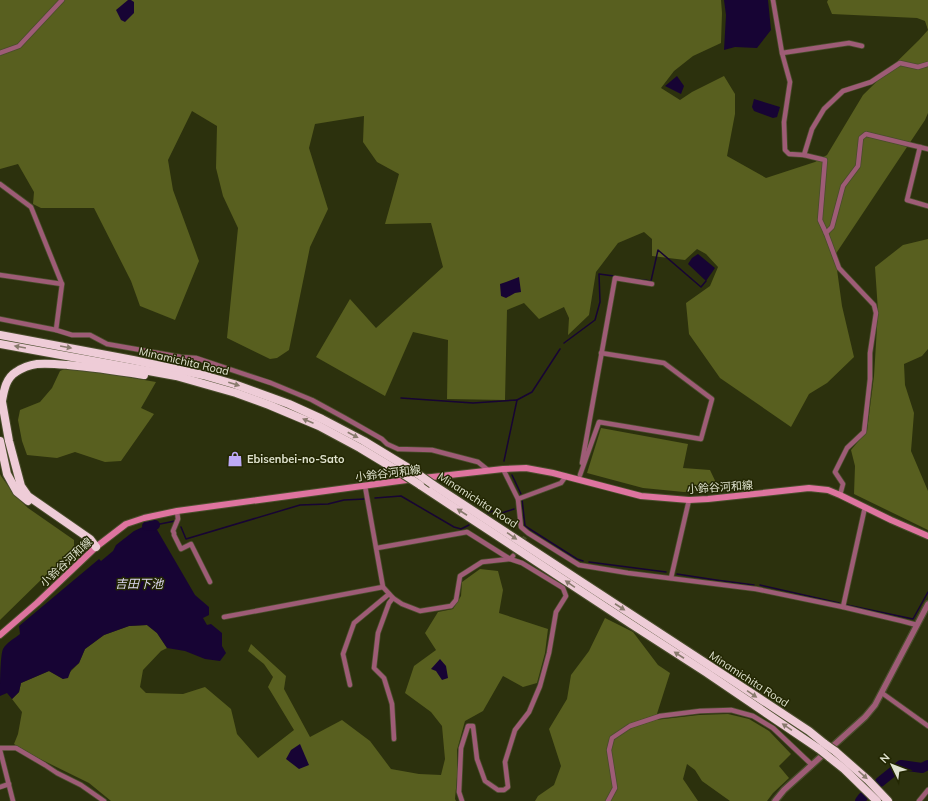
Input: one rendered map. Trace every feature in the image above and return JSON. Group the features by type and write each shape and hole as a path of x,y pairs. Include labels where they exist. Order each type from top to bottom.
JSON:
{"highway":[{"path":"0,330 46,339 51,344"},
{"name":"Minamichita Road","path":"0,335 190,372 234,384 265,395 322,419 364,441 415,472 809,732 822,746"},
{"name":"Minamichita Road","path":"0,344 176,376 236,393 319,426 360,448 403,474 624,620 822,746 868,780 888,801"},
{"path":"96,547 90,539 28,496 21,486 9,441 1,397 8,380 16,372 36,364 83,366 170,379 176,376"},
{"path":"0,442 7,474 17,492 31,504 96,547"},
{"name":"Minamichita Road","path":"832,754 849,774 877,801"}],"main road":[{"name":"小鈴谷河和線","path":"0,635 37,603 96,547 126,524 144,518 177,511 488,470 526,468 553,472 566,476 580,477 641,496 690,500 809,488 828,490 840,494 891,520 928,536"}],"street":[{"path":"0,53 19,46 62,0"},
{"path":"773,0 782,53 790,82 784,122 785,150 789,154 804,155 825,160 820,220 839,268 874,305 876,313 870,352 870,379 864,432 847,448 835,472 843,484 840,494"},
{"path":"782,53 849,43 862,46"},
{"path":"804,155 812,129 824,109 843,91 871,82 900,63 918,67 928,64"},
{"path":"826,233 832,227 843,186 858,166 861,138 866,134 928,149"},
{"path":"920,147 907,200 928,206"},
{"path":"0,184 31,207 62,284 56,330"},
{"path":"0,275 62,284"},
{"path":"580,477 615,278 652,284"},
{"path":"0,319 56,330 72,335 90,335 107,344 180,357 196,358 271,383 312,400 352,421 395,448 432,450 478,462 488,470"},
{"path":"580,477 599,422 701,439 712,399 664,363 601,353"},
{"path":"503,469 518,499 521,527 527,535 579,565 756,589 843,607 916,625"},
{"path":"518,499 561,483 566,476"},
{"path":"365,486 383,587 391,596 402,604 420,610 451,606 456,600 460,576 482,562 512,557"},
{"path":"671,578 690,500"},
{"path":"843,607 865,507"},
{"path":"177,511 178,519 173,531 174,535 181,548 190,544 210,582"},
{"path":"377,548 467,532 563,588 566,596 556,612 549,653 540,686 529,712 514,730 505,762 508,787 504,790 498,790 485,781 477,759 474,726 468,726 461,748 459,792 462,801"},
{"path":"224,617 383,587"},
{"path":"350,685 343,654 354,623 391,596"},
{"path":"391,596 378,633 374,668 384,678 392,704 394,739"},
{"path":"775,801 784,790 865,717 875,705 928,604"},
{"path":"882,693 928,726"},
{"path":"608,801 615,788 608,750 612,738 630,726 660,716 700,711 731,710 753,716 773,728 812,765"},
{"path":"13,801 0,749 16,748 57,773 81,785 104,801"},
{"path":"0,787 9,784"},
{"path":"919,801 928,790"}],"green space":[{"path":"0,0 721,0 721,43 693,56 674,71 661,88 680,100 692,92 724,76 735,94 735,114 727,156 766,178 815,162 827,155 863,95 928,30 928,113 925,120 835,255 842,306 854,357 827,383 809,394 791,427 720,378 689,334 686,303 710,286 718,267 706,254 697,249 685,260 652,256 652,239 644,232 618,243 596,272 589,315 568,335 569,318 564,307 539,319 524,303 507,310 505,400 447,399 448,340 413,332 385,396 316,357 350,299 376,328 443,267 431,223 385,224 399,174 377,162 363,142 364,116 315,124 309,148 328,209 310,247 289,350 277,358 270,359 227,338 238,228 223,196 216,168 217,126 192,111 168,160 173,190 199,261 175,320 140,306 131,281 94,208 41,208 33,204 34,192 18,164 0,169"},
{"path":"828,0 928,0 928,30 925,21 917,18 832,14 827,2"},
{"path":"928,239 928,349 922,356 904,364 905,385 914,413 911,451 928,491 928,530 854,494 855,466 851,450 867,431 874,376 878,311 875,267 903,245"},
{"path":"69,367 156,382 141,408 154,414 121,461 105,462 75,452 57,458 27,455 22,441 18,420 20,410 40,402 52,388 60,371"},
{"path":"601,428 688,444 683,468 710,470 719,489 684,492 643,488 587,473"},
{"path":"0,474 14,494 28,508 74,540 74,551 48,573 0,620"},
{"path":"480,569 498,571 503,590 499,613 548,629 545,653 537,683 523,687 503,676 483,711 465,721 457,750 456,801 111,801 89,783 38,758 14,744 18,734 22,712 12,699 19,692 21,683 49,671 63,679 79,663 85,649 104,635 129,626 147,625 157,633 167,648 161,651 143,670 140,687 146,693 183,694 205,687 231,709 237,734 258,758 294,730 268,687 273,677 264,664 248,651 251,644 286,676 284,689 310,737 342,720 370,741 391,769 419,774 441,775 445,759 442,726 431,712 405,693 414,666 436,650 425,633 438,612 453,609 461,596 462,582"},
{"path":"605,618 633,632 658,665 670,673 655,720 699,715 728,714 749,719 769,731 791,754 779,766 789,778 767,801 730,801 702,781 695,770 687,764 683,779 698,801 535,801 538,796 554,785 561,766 549,729 567,699 571,675 589,651"}],"water":[{"path":"128,0 134,2 134,13 125,22 121,20 116,10"},
{"path":"724,0 768,0 771,30 757,48 735,47 724,50 726,15"},
{"path":"677,76 684,86 681,94 665,86"},
{"path":"754,99 780,107 777,117 773,118 754,111 752,107"},
{"path":"698,254 715,268 706,281 688,264 692,258"},
{"path":"519,277 521,292 515,293 506,298 501,296 500,284"},
{"name":"吉田下池","path":"147,525 148,528 156,528 195,595 209,607 209,615 203,618 207,625 211,624 222,633 222,646 226,653 220,661 205,659 185,651 167,648 157,633 147,625 129,626 104,635 85,649 79,663 71,670 68,678 63,679 49,671 21,683 19,692 12,699 7,693 0,696 0,671 3,649 6,644 20,634 19,626 99,559 101,561 113,551 116,545 134,531"},
{"path":"440,659 446,666 448,678 442,680 436,671 431,669"},
{"path":"300,744 309,765 299,769 286,759 291,750"}],"waterway":[{"path":"628,278 651,281 658,250 701,287 706,281"},
{"path":"564,343 595,320 600,302 599,274 614,276"},
{"path":"517,400 532,392 560,349"},
{"path":"401,398 473,403 517,400 504,461"},
{"path":"512,475 521,494"},
{"path":"375,498 401,496 454,527 461,529 469,525"},
{"path":"181,527 186,539 300,505 328,504 344,500 365,499"},
{"path":"522,499 525,526 577,559 583,561"},
{"path":"488,513 492,511 502,513 514,509"},
{"path":"155,525 175,521"},
{"path":"147,526 155,525"},
{"path":"589,562 666,572"},
{"path":"677,574 754,585"},
{"path":"760,585 839,603"},
{"path":"847,605 913,619 928,592"},
{"path":"880,782 901,765 922,768 928,765"},
{"path":"860,801 863,797"}],"tunnel":[{"path":"513,556 525,537"}],"place":[{"name":"Ebisenbei-no-Sato","path":"235,459"}]}
